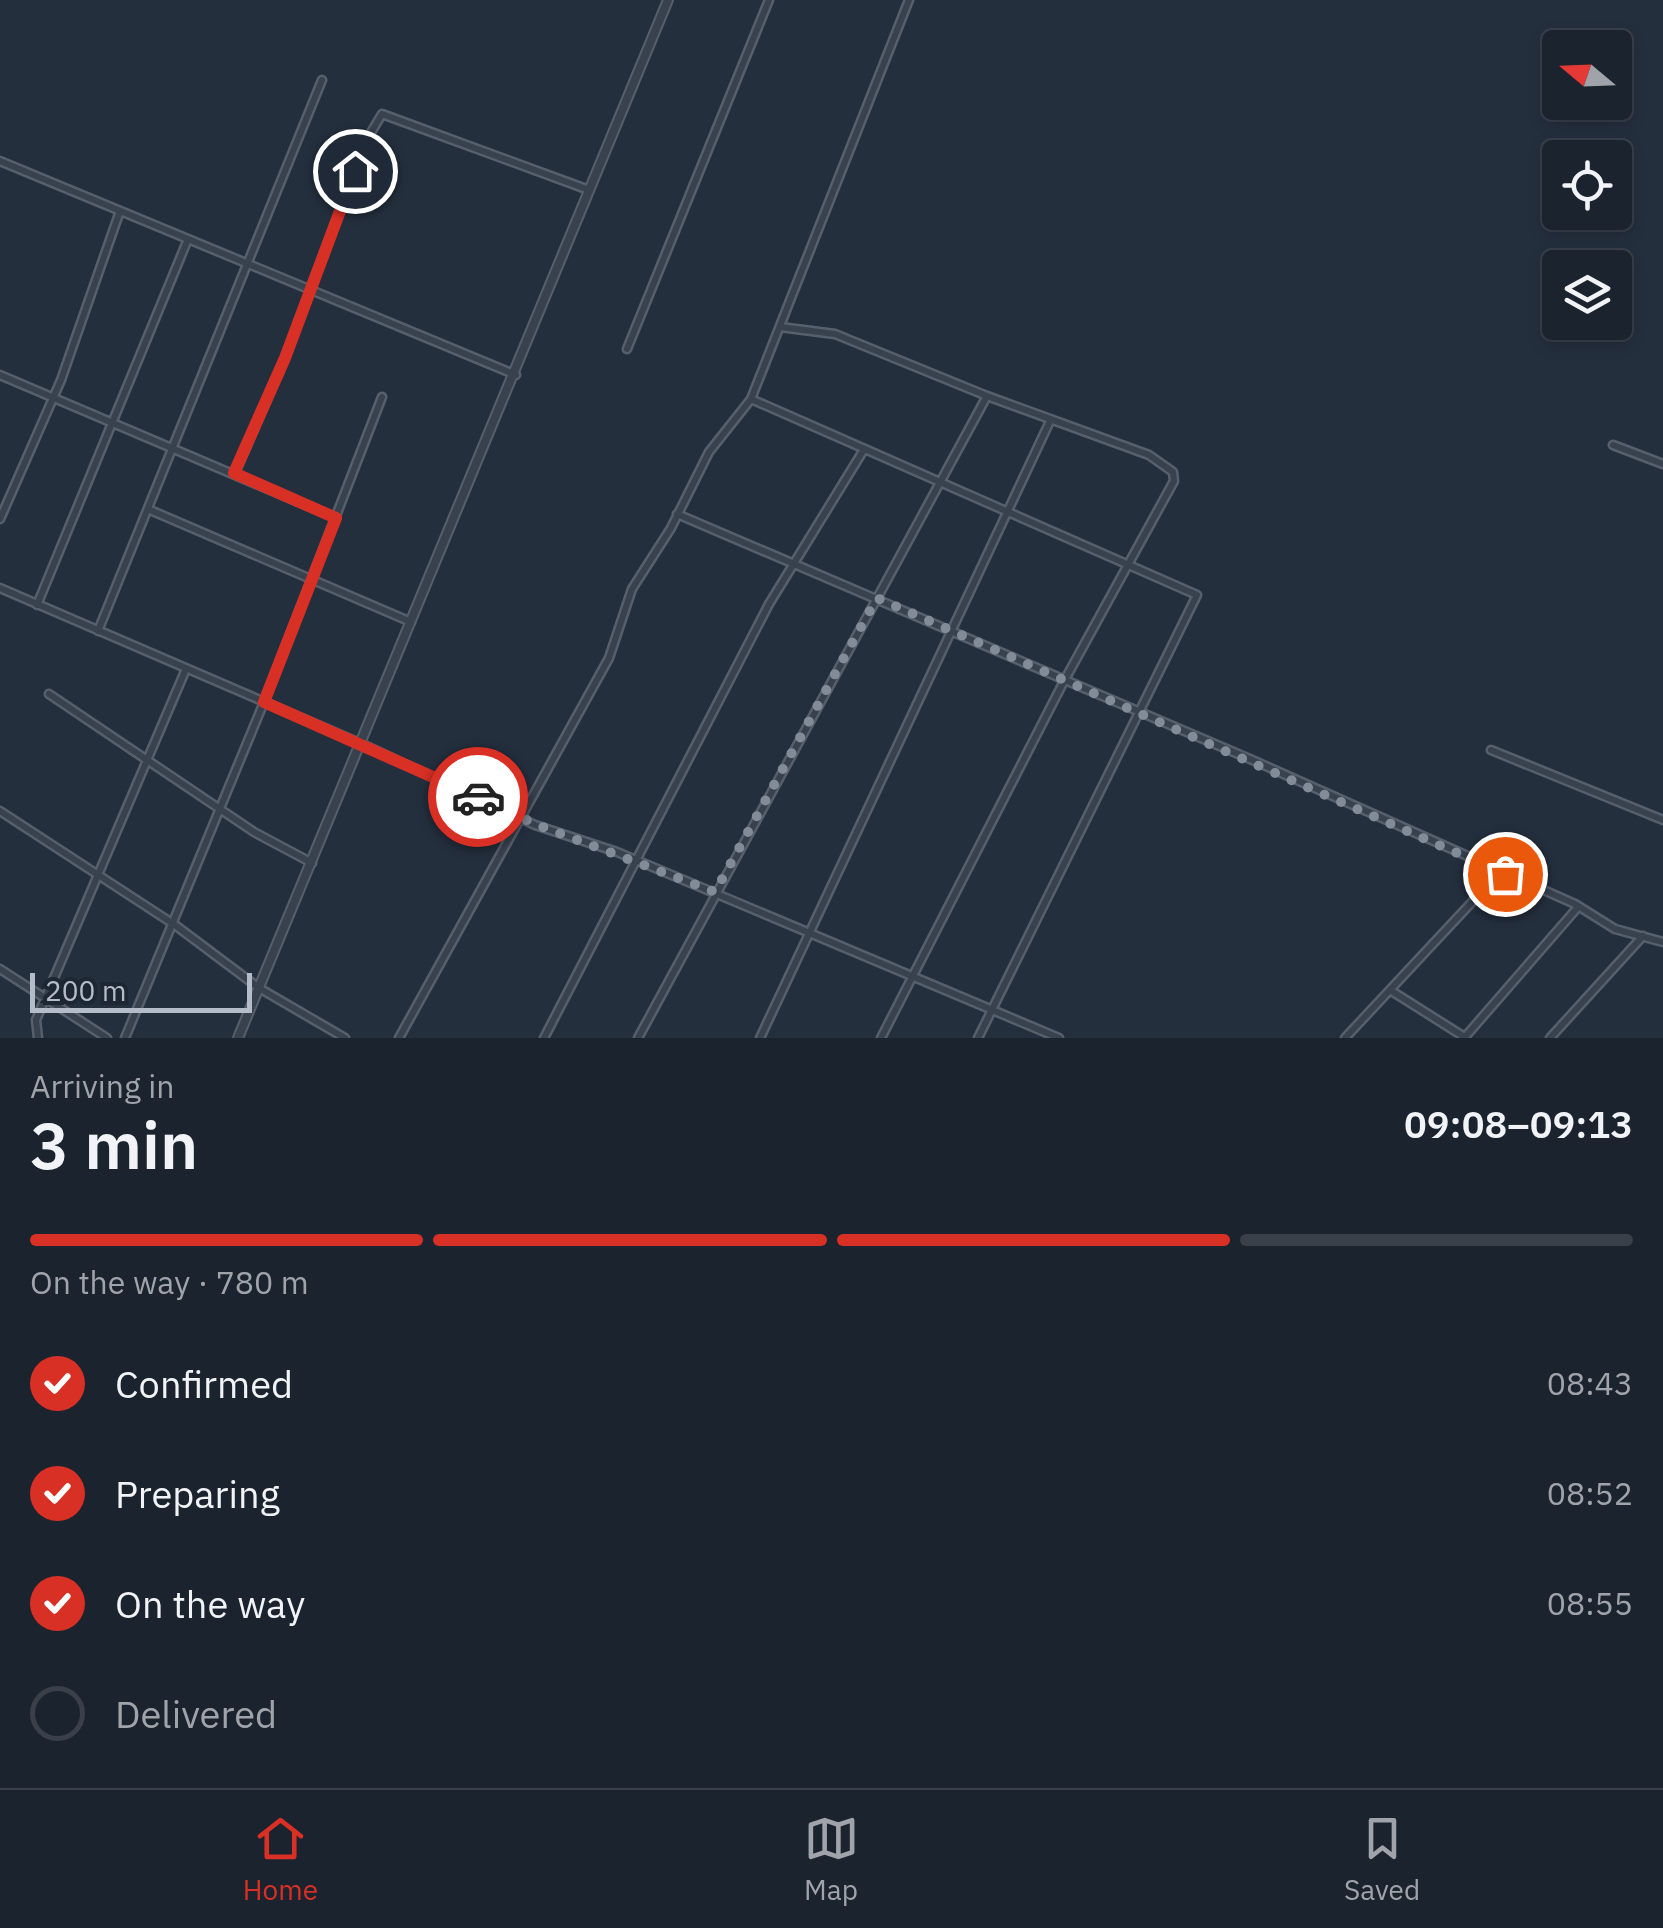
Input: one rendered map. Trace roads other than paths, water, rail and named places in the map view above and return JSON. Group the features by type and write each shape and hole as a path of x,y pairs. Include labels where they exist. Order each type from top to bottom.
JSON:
{"street":[{"path":"238,1038 516,375 668,0"},
{"path":"627,349 769,0"},
{"path":"399,1038 609,658 632,589 709,452 750,399 909,0"},
{"path":"98,630 322,80"},
{"path":"234,473 310,290 366,141 382,114 589,190"},
{"path":"0,161 516,375"},
{"path":"0,519 53,398 120,211"},
{"path":"37,604 188,240"},
{"path":"780,327 836,334 988,396 1163,460 1174,472 1174,481 1064,683 881,1038"},
{"path":"0,375 336,518"},
{"path":"638,1038 988,396"},
{"path":"125,1038 264,702 382,398"},
{"path":"750,399 1197,596 978,1038"},
{"path":"760,1038 948,631 1051,419"},
{"path":"1613,444 1663,464"},
{"path":"544,1038 794,564 863,450"},
{"path":"150,510 412,623"},
{"path":"677,514 877,598 1064,683 1140,712 1578,906 1615,929 1663,942"},
{"path":"0,588 362,744 519,817 637,860 1059,1038"},
{"path":"38,1038 36,1020 186,669"},
{"path":"49,694 220,810 312,863"},
{"path":"1491,750 1663,820"},
{"path":"0,810 174,924 259,988 345,1038"},
{"path":"1345,1038 1500,872"},
{"path":"1390,990 1466,1038 1578,906"},
{"path":"1550,1038 1643,936"},
{"path":"0,969 108,1038"}]}
